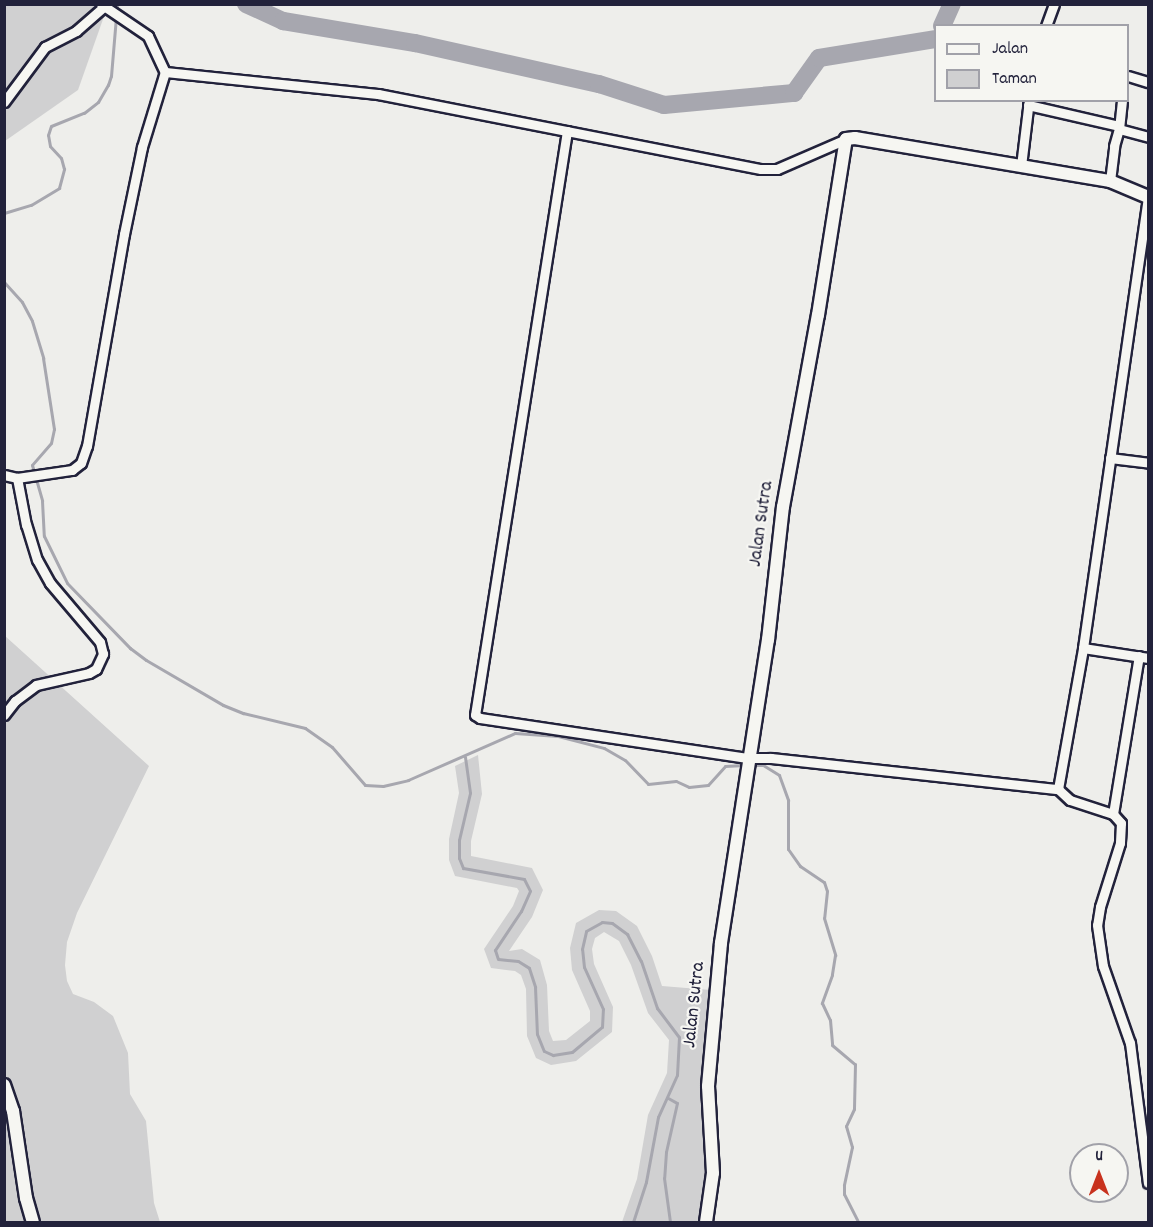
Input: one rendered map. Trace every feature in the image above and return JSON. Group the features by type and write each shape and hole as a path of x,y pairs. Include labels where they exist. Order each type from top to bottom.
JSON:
{"street":[{"path":"1047,24 1054,4"},
{"path":"4,102 45,47 76,30 105,8 148,36 165,72 142,147 124,234 87,446 81,464 72,470 17,478 4,475"},
{"path":"165,72 378,94 761,169 777,169 846,139 855,138 1110,181 1148,197 1083,648 1059,789"},
{"path":"1129,76 1149,82"},
{"path":"1110,181 1122,102"},
{"path":"1021,166 1029,103 1149,137"},
{"path":"567,131 475,715 480,718 749,763 771,758 1059,789 1070,800 1113,814 1121,824 1120,843 1100,907 1097,925 1103,966 1130,1043 1149,1183"},
{"name":"Jalan Sutra","path":"706,1222 713,1173 707,1107 709,1068 721,943 768,640 783,507 818,315 846,139"},
{"path":"1110,458 1149,463"},
{"path":"4,715 15,701 36,685 89,673 96,669 103,654 100,642 50,584 38,560 26,525 17,478"},
{"path":"1083,648 1144,657 1113,814"},
{"path":"4,1085 13,1111 26,1198 33,1222"},
{"path":"1139,1116 1149,1108"}],"green space":[{"path":"5,5 108,5 78,90 5,141"},
{"path":"4,635 149,766 77,913 67,942 65,965 67,981 73,994 94,1002 113,1016 128,1053 130,1094 146,1121 154,1203 160,1222 5,1222"},
{"path":"478,755 482,794 471,841 471,856 532,868 543,890 532,917 509,951 522,949 540,960 547,985 549,1031 553,1041 566,1040 590,1021 590,1011 572,970 570,948 576,923 599,910 616,911 637,926 652,956 662,986 711,990 703,1085 708,1173 701,1222 622,1222 637,1179 648,1115 667,1073 669,1040 648,1013 631,965 619,941 604,932 595,938 592,949 594,964 613,1007 612,1032 576,1061 551,1065 536,1058 527,1036 526,989 521,975 515,971 491,968 484,949 513,906 519,891 517,888 455,876 449,860 449,839 459,793 455,766"}],"waterway":[{"path":"4,213 31,205 59,188 64,169 61,158 50,146 48,135 51,126 84,113 98,102 108,85 111,76 117,4"},
{"path":"246,4 283,21 415,43 599,84 664,105 794,93 819,58 934,39"},
{"path":"943,24 952,4"},
{"path":"4,282 22,302 32,321 43,358 54,429 51,443 32,465 42,501 44,536 67,583 130,648 146,660 223,705 243,713 305,728 332,747 365,785 383,786 408,780 515,733 558,736 604,748 625,760 648,784 676,781 689,787 708,785 725,766 744,765"},
{"path":"465,757 470,793 459,840 459,858 463,868 524,879 530,891 521,911 495,950 498,959 518,961 529,968 535,987 537,1034 544,1051 553,1055 572,1052 602,1027 603,1009 584,967 582,949 586,931 602,922 612,923 627,934 641,961 657,1008 679,1037 677,1075 658,1117 646,1182 633,1222"},
{"path":"751,765 763,765 779,775 788,800 788,849 800,866 824,882 827,891 824,918 835,955 832,975 822,1003 830,1020 832,1045 855,1064 854,1109 846,1126 852,1147 844,1194 858,1222"},
{"path":"668,1098 677,1103 666,1152 664,1178 670,1222"}]}
